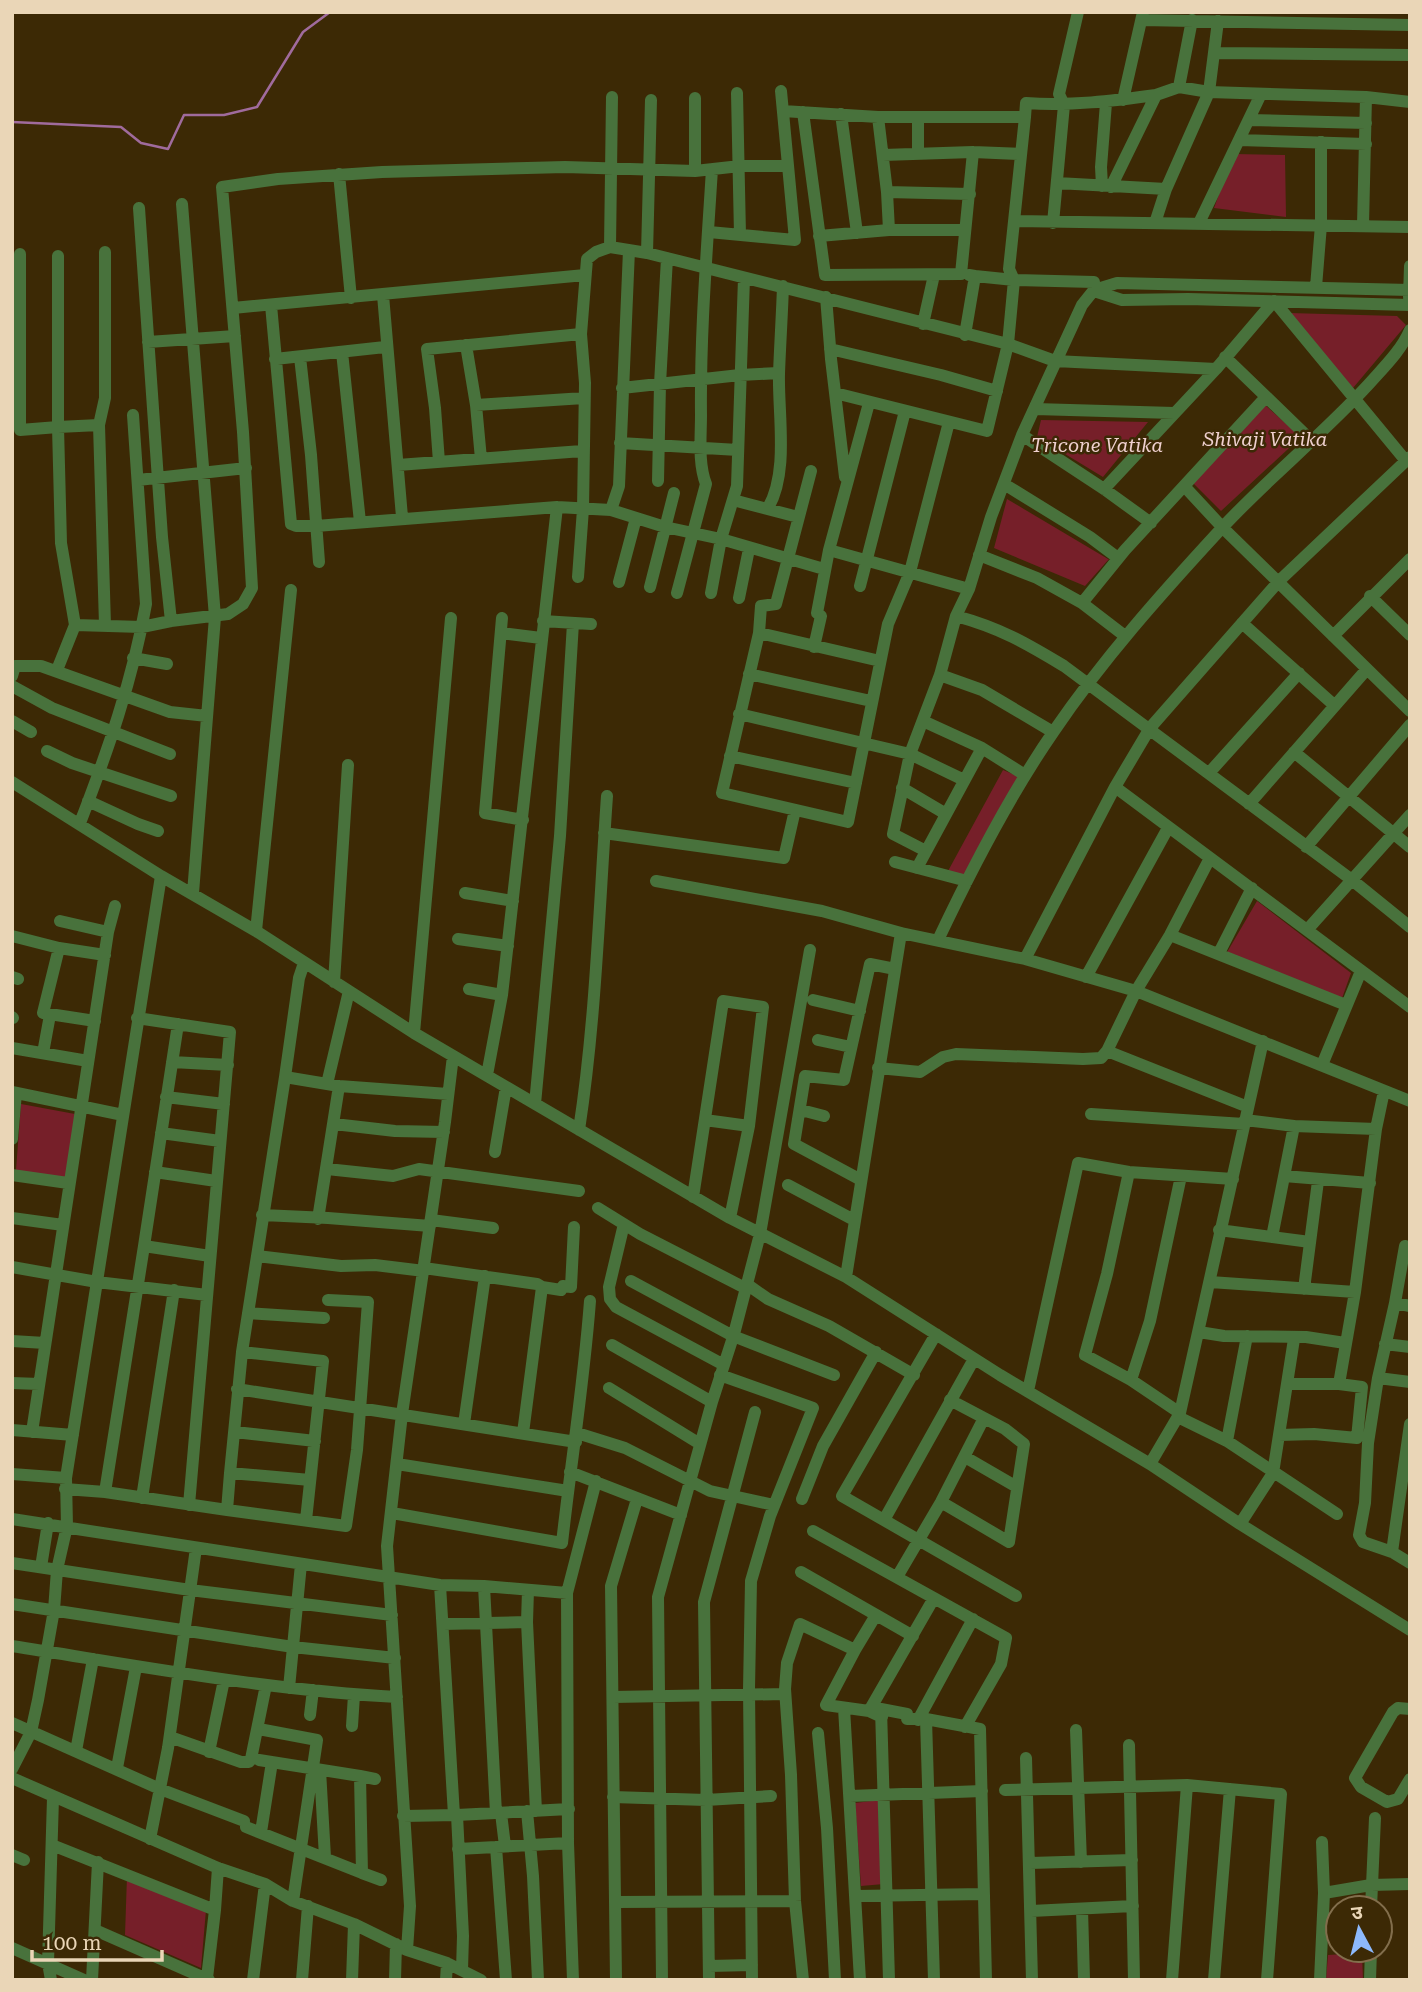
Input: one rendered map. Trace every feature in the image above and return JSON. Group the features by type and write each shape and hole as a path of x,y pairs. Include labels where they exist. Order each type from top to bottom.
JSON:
{"street":[{"path":"1053,223 1064,106 1059,94 1078,12"},
{"path":"1123,100 1143,16 1192,20 1244,17 1410,25"},
{"path":"1180,87 1192,20"},
{"path":"1155,223 1166,189 1209,92 1217,20"},
{"path":"1215,53 1410,55"},
{"path":"835,393 987,431 1008,344 1014,280 1009,270 1026,103 1064,106 1106,103 1156,95 1180,87 1209,92 1366,97 1410,102"},
{"path":"709,232 795,240 781,91"},
{"path":"737,93 740,235"},
{"path":"1199,223 1261,94"},
{"path":"1107,186 1156,95"},
{"path":"610,247 612,97"},
{"path":"1363,225 1366,97"},
{"path":"695,98 695,171"},
{"path":"647,253 651,100"},
{"path":"1106,103 1101,167 1107,186"},
{"path":"783,111 878,117 1025,117"},
{"path":"803,112 825,275 961,274 1014,280 1094,282 1094,290"},
{"path":"841,114 857,233"},
{"path":"878,117 889,230"},
{"path":"918,117 918,154"},
{"path":"1249,120 1366,123"},
{"path":"1239,140 1366,144"},
{"path":"1317,287 1321,225 1321,142"},
{"path":"883,155 973,152 1021,154"},
{"path":"961,274 973,152"},
{"path":"75,625 142,628 171,621 215,617 228,614 243,604 252,588 246,468 222,187 339,174 565,167 695,171 740,166 788,166"},
{"path":"677,593 706,484 701,447 701,379 712,169"},
{"path":"339,174 351,298"},
{"path":"1057,183 1166,189"},
{"path":"887,192 970,194"},
{"path":"183,204 215,617 193,893"},
{"path":"139,208 171,621"},
{"path":"1015,221 1410,227"},
{"path":"819,236 889,230 965,230"},
{"path":"578,577 583,509 584,398 581,334 585,275 590,255 610,247 647,253 826,297 1008,344 1055,361 1216,369"},
{"path":"611,510 619,486 629,250"},
{"path":"105,252 105,398 99,425 105,625"},
{"path":"20,254 20,430 99,425"},
{"path":"57,670 75,625 61,543 58,256"},
{"path":"658,481 667,258"},
{"path":"1094,290 1122,300 1409,304 1410,266"},
{"path":"233,308 585,275"},
{"path":"923,324 934,275"},
{"path":"965,335 975,276"},
{"path":"711,593 737,486 744,278"},
{"path":"926,850 893,834 910,754 1023,435 1082,305 1094,290 1117,283 1409,290"},
{"path":"768,508 774,498 779,477 779,373 783,286"},
{"path":"383,295 385,347 402,517"},
{"path":"826,297 846,484"},
{"path":"1104,489 1216,369 1274,301"},
{"path":"1025,959 1115,787 1150,728 1279,582 1408,459 1274,301"},
{"path":"271,305 291,524 316,526 402,517 557,507 611,510 824,569"},
{"path":"938,940 1025,775 1088,683 1125,636 1223,528 1356,398 1406,340 1410,330"},
{"path":"439,462 427,349 581,334"},
{"path":"148,342 235,336"},
{"path":"466,345 481,459"},
{"path":"275,359 385,347"},
{"path":"830,349 941,374 997,391"},
{"path":"342,352 360,522"},
{"path":"300,356 319,562"},
{"path":"1224,357 1311,441"},
{"path":"622,388 779,373"},
{"path":"476,405 584,398"},
{"path":"1082,603 1118,558 1265,398"},
{"path":"814,647 821,616 817,613 824,569 869,403"},
{"path":"1035,409 1174,413"},
{"path":"860,586 905,411"},
{"path":"80,824 123,695 146,604 133,415"},
{"path":"811,471 776,604 761,606 759,633 722,793 848,822 888,624 910,572 949,422"},
{"path":"1023,435 1151,523"},
{"path":"620,443 738,450"},
{"path":"398,465 582,451"},
{"path":"138,480 246,468"},
{"path":"1004,484 1090,537 1118,558"},
{"path":"1185,487 1223,528 1410,711"},
{"path":"650,587 674,493"},
{"path":"733,500 798,517"},
{"path":"487,1075 502,995 523,820 542,621 557,507"},
{"path":"620,582 636,518"},
{"path":"739,598 749,549"},
{"path":"829,550 969,589"},
{"path":"979,555 1037,578 1082,603 1125,636"},
{"path":"1333,636 1370,596 1410,559"},
{"path":"256,931 291,590"},
{"path":"1370,596 1410,635"},
{"path":"957,616 989,625 1024,642 1088,683 1352,880 1410,927"},
{"path":"414,1033 451,618"},
{"path":"502,618 485,813 523,820"},
{"path":"542,621 591,624"},
{"path":"535,1104 559,836 573,623"},
{"path":"1242,623 1334,705"},
{"path":"501,633 541,638"},
{"path":"759,633 880,662"},
{"path":"134,658 167,664"},
{"path":"12,673 15,666 41,666 170,712 206,716"},
{"path":"1249,804 1367,669"},
{"path":"1209,773 1299,673"},
{"path":"749,674 871,701"},
{"path":"940,675 982,690 1053,732"},
{"path":"12,686 52,708 170,754"},
{"path":"740,714 862,745 910,754 964,780"},
{"path":"12,721 31,732"},
{"path":"923,722 982,748 1025,775"},
{"path":"1306,847 1410,725"},
{"path":"917,868 982,748"},
{"path":"47,751 171,796"},
{"path":"1294,752 1410,847"},
{"path":"730,756 856,783"},
{"path":"334,982 348,765"},
{"path":"12,782 161,876 256,931 414,1033 730,1218 846,1277 974,1359 1150,1464 1240,1524 1410,1630"},
{"path":"1115,787 1410,1007"},
{"path":"902,788 946,814"},
{"path":"579,1130 590,1060 607,796"},
{"path":"88,801 158,831"},
{"path":"604,833 784,858 795,810"},
{"path":"1307,930 1410,815"},
{"path":"1086,977 1168,828"},
{"path":"878,1068 920,1072 943,1057 956,1054 1101,1058 1210,858"},
{"path":"895,862 967,881"},
{"path":"12,1769 31,1732 54,1610 57,1570 67,1526 65,1484 161,876"},
{"path":"656,881 822,911 901,933 1025,959 1136,991 1410,1101"},
{"path":"1219,953 1252,888"},
{"path":"465,893 513,901"},
{"path":"32,1432 68,1182 108,932 115,906"},
{"path":"60,921 108,932"},
{"path":"846,1277 901,933"},
{"path":"1170,935 1346,1005"},
{"path":"12,936 59,948 105,955"},
{"path":"458,939 508,946"},
{"path":"59,948 43,1013 95,1020"},
{"path":"662,1980 658,1597 760,1234 810,950"},
{"path":"227,1510 242,1352 299,978 304,963"},
{"path":"860,1180 794,1144 805,1076 844,1080 870,964 895,969"},
{"path":"1322,1065 1361,971"},
{"path":"469,989 502,995"},
{"path":"318,1219 334,1124 333,1085 349,991"},
{"path":"813,1000 860,1011"},
{"path":"693,1197 723,1001 763,1007 748,1126 730,1218"},
{"path":"43,1053 50,1015"},
{"path":"137,1018 230,1032 189,1505"},
{"path":"105,1492 178,1024"},
{"path":"818,1040 850,1047"},
{"path":"1150,1464 1179,1415 1263,1041"},
{"path":"12,1048 88,1061"},
{"path":"1107,1051 1246,1117"},
{"path":"395,1980 410,1906 387,1546 402,1414 453,1056"},
{"path":"172,1062 228,1065"},
{"path":"285,1077 333,1085 448,1094"},
{"path":"495,1152 506,1087"},
{"path":"1339,1384 1355,1292 1376,1129 1384,1091"},
{"path":"12,1139 14,1093 123,1115"},
{"path":"166,1097 224,1104"},
{"path":"801,1110 824,1116"},
{"path":"1091,1114 1246,1117 1294,1126 1376,1129"},
{"path":"705,1120 748,1126"},
{"path":"334,1124 396,1131 444,1132"},
{"path":"1272,1237 1294,1126"},
{"path":"161,1133 220,1141"},
{"path":"1028,1391 1078,1163 1129,1172 1233,1179"},
{"path":"327,1168 393,1176 414,1169 438,1171 579,1191"},
{"path":"155,1172 216,1181"},
{"path":"1129,1172 1107,1274 1084,1355 1131,1381 1179,1415 1227,1441 1337,1514"},
{"path":"12,1175 68,1182"},
{"path":"1131,1381 1150,1321 1181,1176"},
{"path":"1284,1176 1318,1181 1370,1183"},
{"path":"1304,1289 1318,1181"},
{"path":"788,1185 854,1220"},
{"path":"598,1208 722,1278 829,1326 914,1375"},
{"path":"262,1215 493,1227"},
{"path":"12,1218 63,1225"},
{"path":"624,1224 609,1287 610,1299 617,1307 722,1370 813,1408 774,1505 751,1581 749,1693 752,1980"},
{"path":"257,1256 341,1266 374,1265 424,1269 485,1276 561,1290 563,1286 571,1287 574,1227"},
{"path":"1219,1230 1310,1242"},
{"path":"144,1246 210,1256"},
{"path":"1405,1246 1405,1279 1395,1303 1378,1378 1368,1443 1365,1503 1359,1535 1363,1542 1392,1552 1410,1563"},
{"path":"12,1267 55,1276 207,1295"},
{"path":"464,1424 485,1276"},
{"path":"631,1281 733,1336 834,1375"},
{"path":"1210,1282 1355,1292"},
{"path":"523,1433 542,1287"},
{"path":"142,1499 174,1290"},
{"path":"12,1474 142,1499 346,1526 357,1450 368,1302 328,1300"},
{"path":"392,1513 562,1543 590,1301"},
{"path":"1395,1303 1410,1307"},
{"path":"248,1313 324,1318"},
{"path":"1199,1332 1224,1336 1294,1339 1306,1337 1345,1343"},
{"path":"936,1334 842,1496 1016,1596"},
{"path":"1227,1441 1247,1336"},
{"path":"1240,1524 1273,1473 1294,1339"},
{"path":"12,1341 45,1343"},
{"path":"1385,1344 1410,1348"},
{"path":"612,1345 712,1402"},
{"path":"242,1352 323,1361 306,1520"},
{"path":"802,1499 831,1430 876,1352"},
{"path":"884,1520 974,1359"},
{"path":"1378,1378 1410,1382"},
{"path":"12,1383 39,1384"},
{"path":"1279,1435 1314,1434 1357,1438 1362,1387 1287,1384"},
{"path":"609,1388 700,1444"},
{"path":"237,1389 523,1433 576,1438 625,1448 710,1491 774,1505"},
{"path":"941,1502 1009,1542 1024,1444 1005,1429 950,1400"},
{"path":"709,1980 704,1602 755,1412"},
{"path":"897,1577 941,1502 984,1418"},
{"path":"1392,1552 1410,1424"},
{"path":"12,1430 73,1435"},
{"path":"234,1432 315,1441"},
{"path":"965,1457 1017,1487"},
{"path":"397,1464 568,1491"},
{"path":"570,1472 681,1515"},
{"path":"230,1473 310,1480"},
{"path":"573,1980 568,1843 567,1593 596,1481"},
{"path":"615,1980 611,1586 637,1499"},
{"path":"12,1519 440,1585 567,1593"},
{"path":"41,1567 48,1523"},
{"path":"813,1531 1006,1637 1001,1664 965,1727"},
{"path":"150,1839 170,1737 196,1548"},
{"path":"12,1563 190,1590 392,1615"},
{"path":"289,1688 301,1564"},
{"path":"801,1572 913,1636"},
{"path":"440,1585 463,1936 462,1970"},
{"path":"484,1586 506,1980"},
{"path":"528,1590 530,1845 538,1980"},
{"path":"869,1711 934,1598"},
{"path":"12,1604 185,1632 395,1658"},
{"path":"876,1615 826,1705 869,1711 882,1717"},
{"path":"934,1980 929,1793 922,1720 973,1619"},
{"path":"443,1624 527,1622"},
{"path":"803,1980 795,1901 785,1694 787,1663 800,1624 855,1650"},
{"path":"12,1646 224,1680 354,1695 397,1697"},
{"path":"76,1751 93,1659"},
{"path":"117,1768 136,1667"},
{"path":"209,1752 224,1680"},
{"path":"170,1737 209,1752 249,1762 265,1685"},
{"path":"310,1715 313,1690"},
{"path":"613,1697 785,1694"},
{"path":"352,1726 354,1695"},
{"path":"844,1708 860,1980"},
{"path":"1410,1709 1398,1708 1393,1712 1355,1778 1361,1787 1387,1802 1398,1799 1410,1779"},
{"path":"889,1980 881,1709 907,1714 907,1719 980,1729 986,1980"},
{"path":"12,1723 261,1832 382,1880"},
{"path":"264,1730 317,1740 316,1769 325,1857"},
{"path":"1076,1730 1081,1862"},
{"path":"818,1733 827,1828 835,1980"},
{"path":"1129,1745 1134,1980"},
{"path":"1026,1758 1032,1980"},
{"path":"261,1832 266,1761 375,1779"},
{"path":"293,1901 300,1848 316,1769"},
{"path":"360,1776 362,1873"},
{"path":"12,1778 218,1868 265,1884 293,1901 447,1963 481,1980"},
{"path":"1172,1980 1187,1784"},
{"path":"1005,1790 1187,1784 1281,1794 1267,1980"},
{"path":"1214,1980 1230,1789"},
{"path":"850,1796 982,1791"},
{"path":"613,1797 706,1800 771,1796"},
{"path":"51,1980 48,1963 53,1798"},
{"path":"403,1816 569,1809"},
{"path":"1371,1894 1375,1818"},
{"path":"1320,1980 1324,1893 1322,1842"},
{"path":"458,1849 568,1843"},
{"path":"52,1845 215,1910"},
{"path":"1030,1863 1132,1860"},
{"path":"92,1980 97,1862"},
{"path":"95,1930 208,1979 218,1868"},
{"path":"253,1980 265,1884"},
{"path":"1324,1893 1371,1885 1410,1884"},
{"path":"856,1896 984,1894"},
{"path":"616,1902 795,1901"},
{"path":"302,1980 308,1906"},
{"path":"1031,1911 1133,1906"},
{"path":"1082,1909 1084,1980"},
{"path":"352,1980 354,1924"},
{"path":"12,1948 84,1980"},
{"path":"446,1980 447,1963"},
{"path":"709,1966 752,1965"}],"green space":[{"path":"1234,154 1285,155 1286,217 1214,208"},
{"path":"1289,313 1397,316 1406,325 1353,388"},
{"name":"Shivaji Vatika","path":"1265,405 1301,437 1221,511 1193,483"},
{"name":"Tricone Vatika","path":"1041,420 1148,422 1103,477 1037,437"},
{"path":"1007,499 1109,559 1085,586 994,548"},
{"path":"1003,770 1022,778 965,876 948,871"},
{"path":"1257,901 1351,973 1341,1001 1226,954"},
{"path":"21,1104 75,1114 66,1179 16,1170"},
{"path":"879,1800 884,1884 861,1886 855,1803"},
{"path":"127,1876 206,1910 201,1968 125,1935"},
{"path":"1327,1964 1362,1964 1363,1980 1326,1980"}],"waterway":[{"path":"12,122 121,127 141,143 168,149 184,115 224,115 257,107 303,32 330,12"}]}
